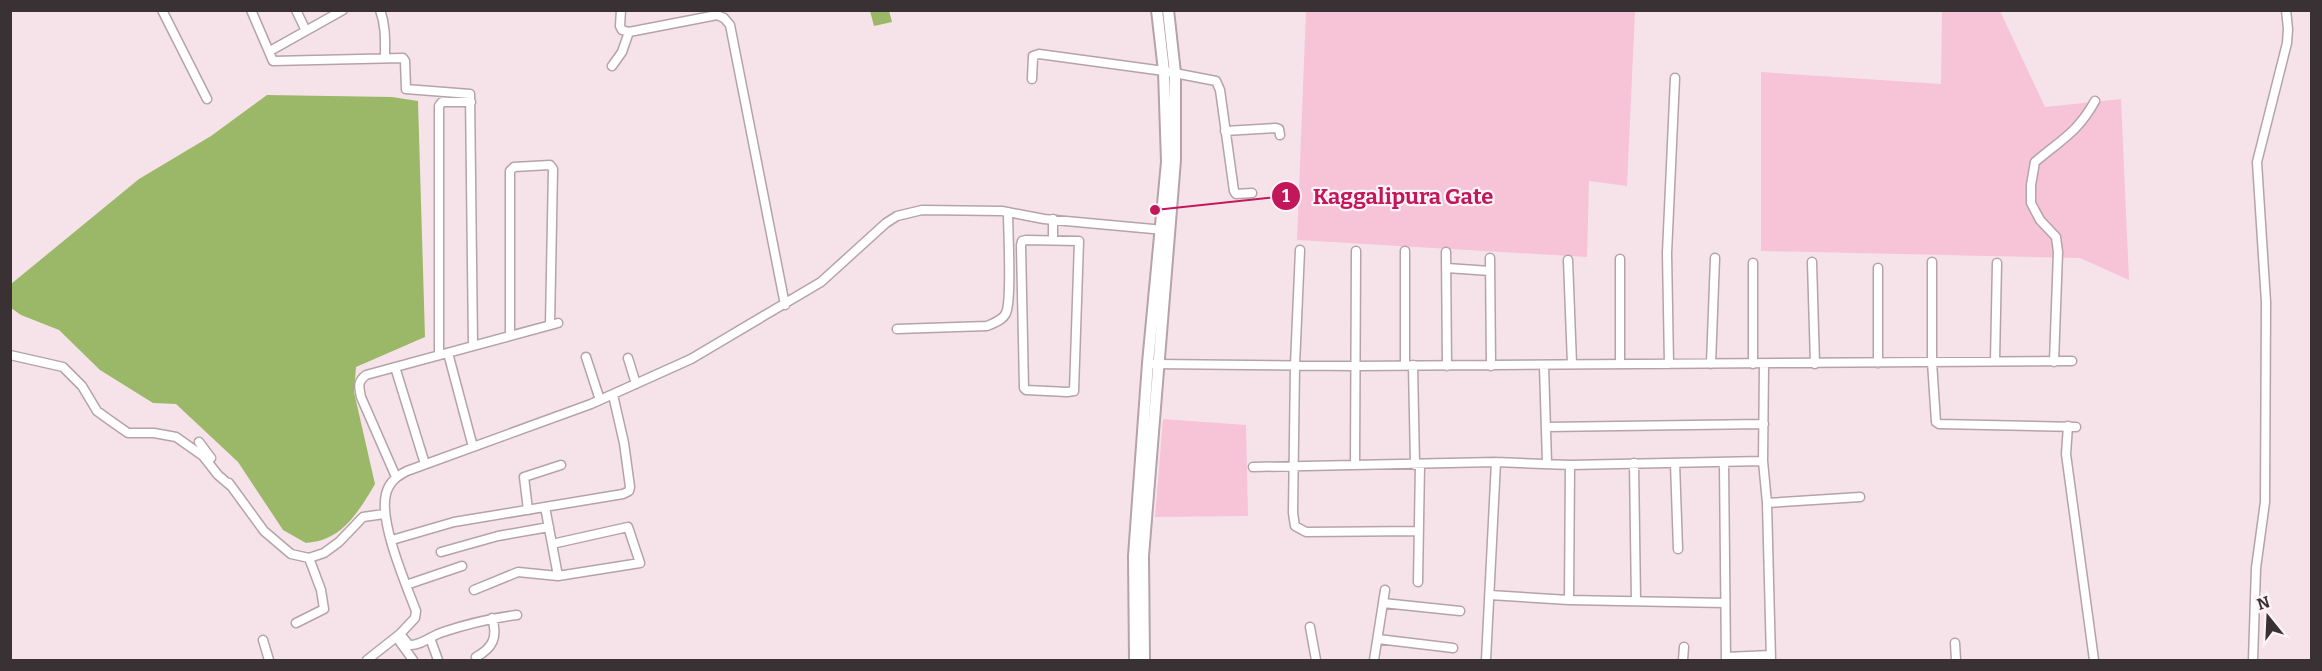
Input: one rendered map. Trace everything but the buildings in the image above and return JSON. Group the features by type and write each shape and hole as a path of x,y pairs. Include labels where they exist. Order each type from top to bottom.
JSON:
{"main road":[{"path":"1157,10 1169,72"},
{"path":"1135,660 1134,556 1164,230 1169,72 1168,10"},
{"path":"1144,660 1143,556 1153,364"}],"street":[{"path":"162,10 207,99"},
{"path":"251,10 273,61 403,58 406,89 469,93 471,102 473,346"},
{"path":"296,10 306,31"},
{"path":"270,51 343,10"},
{"path":"380,10 384,20 384,58"},
{"path":"621,10 620,26 622,30 629,32 717,15 724,18 730,25 785,305"},
{"path":"2253,660 2255,578 2265,502 2266,302 2257,173 2260,149 2287,42 2286,10"},
{"path":"612,66 622,52 629,32"},
{"path":"1032,79 1035,54 1169,72 1216,81 1220,90 1234,191 1236,194 1252,193"},
{"path":"1670,364 1667,253 1675,78"},
{"path":"2054,362 2058,252 2056,237 2040,220 2031,203 2031,185 2035,162 2069,137 2085,118 2095,101"},
{"path":"471,102 442,102 439,106 443,354 473,447"},
{"path":"1225,131 1276,128 1280,129 1280,135"},
{"path":"396,477 361,397 358,384 360,379 366,375 395,367 510,336 554,324 553,169 550,165 514,167 510,171 510,336"},
{"path":"367,660 398,635 415,618 416,614 384,514 386,493 396,477 425,464 600,400 691,359 821,282 872,234 897,216 922,210 1008,212 1164,230"},
{"path":"897,328 987,326 998,322 1007,312 1008,212"},
{"path":"1053,219 1053,240"},
{"path":"1026,240 1053,240 1079,241 1080,245 1076,389 1067,392 1026,390 1023,383 1021,245 1022,241 1026,240"},
{"path":"1300,250 1293,466 1295,526 1306,532 1419,531"},
{"path":"1405,250 1409,365 1417,464 1418,582"},
{"path":"1355,465 1356,251"},
{"path":"1446,252 1447,366"},
{"path":"1490,258 1491,366"},
{"path":"1711,364 1715,258"},
{"path":"1620,259 1620,364"},
{"path":"1568,260 1572,364"},
{"path":"1812,262 1815,363"},
{"path":"1932,262 1932,362 1935,420 1939,424 2072,426 2066,454 2094,660"},
{"path":"1753,263 1753,364"},
{"path":"1995,361 1997,263"},
{"path":"1447,268 1490,271"},
{"path":"1878,268 1878,363"},
{"path":"10,355 63,367 82,386 97,411 108,419 128,433 154,433 176,437 203,456 218,475 232,487"},
{"path":"586,357 600,400"},
{"path":"628,358 636,384"},
{"path":"1153,364 1544,366 2072,362"},
{"path":"1724,463 1726,658 1771,658 1767,503 1762,461 1764,364"},
{"path":"1544,366 1547,463"},
{"path":"395,367 425,464"},
{"path":"392,540 454,522 623,494 629,491 624,443 613,394"},
{"path":"1546,427 1764,424"},
{"path":"199,442 264,531 291,554 309,558 324,553 339,542 363,517 384,514"},
{"path":"1253,467 1496,462 1570,465 1762,461"},
{"path":"1486,660 1496,462"},
{"path":"1634,463 1636,601"},
{"path":"1675,463 1678,549"},
{"path":"528,510 524,477 561,465"},
{"path":"1569,600 1570,465"},
{"path":"1767,503 1860,497"},
{"path":"545,507 558,576"},
{"path":"441,552 498,536 549,527"},
{"path":"474,590 518,572 558,576 640,563 628,527 552,544"},
{"path":"296,623 324,609 321,590 309,558"},
{"path":"406,585 462,566"},
{"path":"1374,660 1385,590"},
{"path":"1490,595 1569,600 1725,603"},
{"path":"1383,603 1460,611"},
{"path":"398,635 411,646 440,633 492,618 517,615"},
{"path":"476,657 485,652 494,642 496,631 492,618"},
{"path":"1310,627 1316,660"},
{"path":"398,635 413,660"},
{"path":"430,638 438,660"},
{"path":"1378,639 1454,648"},
{"path":"262,640 268,660"},
{"path":"1955,643 1956,660"},
{"path":"1683,660 1684,647"}],"shaded area":[{"path":"870,11 889,11 892,22 874,26"},
{"path":"1306,11 1635,11 1627,186 1589,181 1587,257 1297,240"},
{"path":"1942,11 2000,11 2045,107 2121,99 2129,280 2080,258 1761,251 1761,72 1941,84"},
{"path":"267,95 392,97 418,101 425,337 356,367 354,392 375,484 361,507 343,528 326,538 306,543 283,530 238,462 176,404 153,403 100,370 59,330 21,315 11,308 11,284 139,179 211,136"},
{"path":"1163,419 1246,425 1248,516 1155,517"}],"place":[{"name":"Kaggalipura Gate","path":"1155,210"}]}
